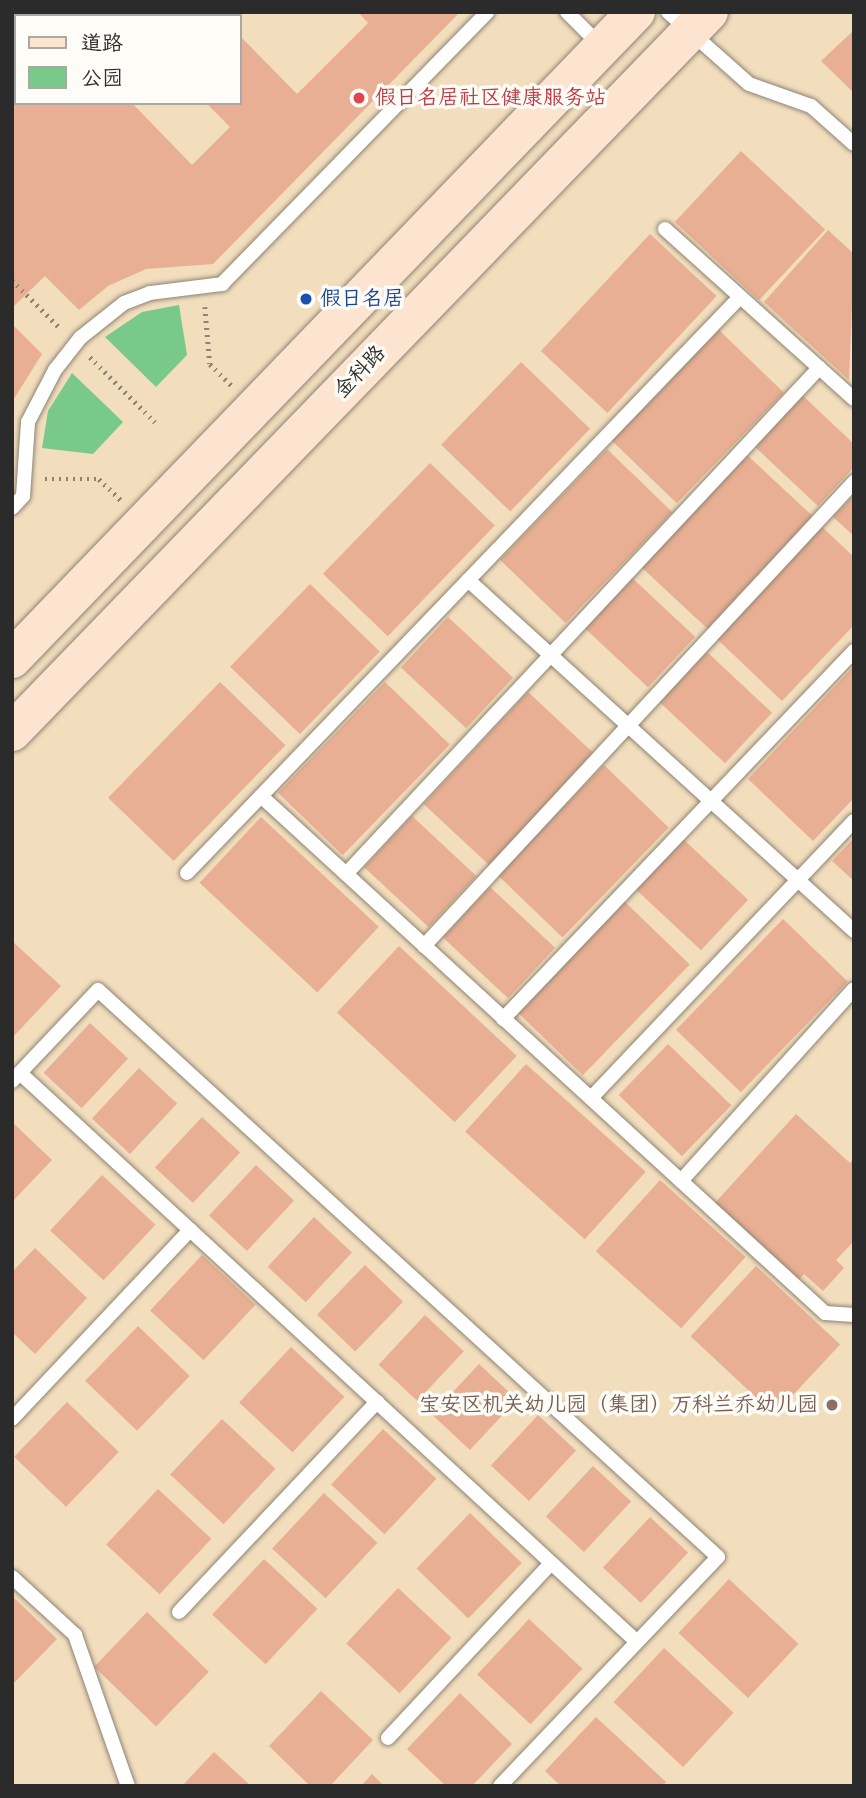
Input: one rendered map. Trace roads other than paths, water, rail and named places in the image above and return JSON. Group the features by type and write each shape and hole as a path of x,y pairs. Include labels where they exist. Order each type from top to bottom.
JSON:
{"main road":[{"path":"12,659 636,12"},
{"name":"金科路","path":"12,732 216,521 689,19"},
{"path":"180,485 194,477 216,484 223,499 216,521"}],"lane":[{"path":"12,508 23,496 29,422 55,370 80,338 124,303 202,285 222,284 487,12"},
{"path":"567,12 602,47"},
{"path":"689,19 749,84 811,106 854,144"},
{"path":"665,229 854,399"},
{"path":"187,873 740,296"},
{"path":"346,874 819,368"},
{"path":"424,946 854,482"},
{"path":"468,580 854,931"},
{"path":"503,1019 854,651"},
{"path":"261,796 825,1314 854,1315"},
{"path":"590,1098 854,821"},
{"path":"681,1181 854,989"},
{"path":"500,1786 718,1557 97,990 16,1077 191,1230 637,1642"},
{"path":"12,1419 191,1230"},
{"path":"179,1612 377,1402"},
{"path":"388,1738 551,1563"},
{"path":"12,1577 75,1635 128,1786"}],"place":[{"name":"假日名居社区健康服务站","path":"359,98"},
{"name":"假日名居","path":"306,299"},
{"name":"宝安区机关幼儿园（集团）万科兰乔幼儿园","path":"832,1405"}]}
